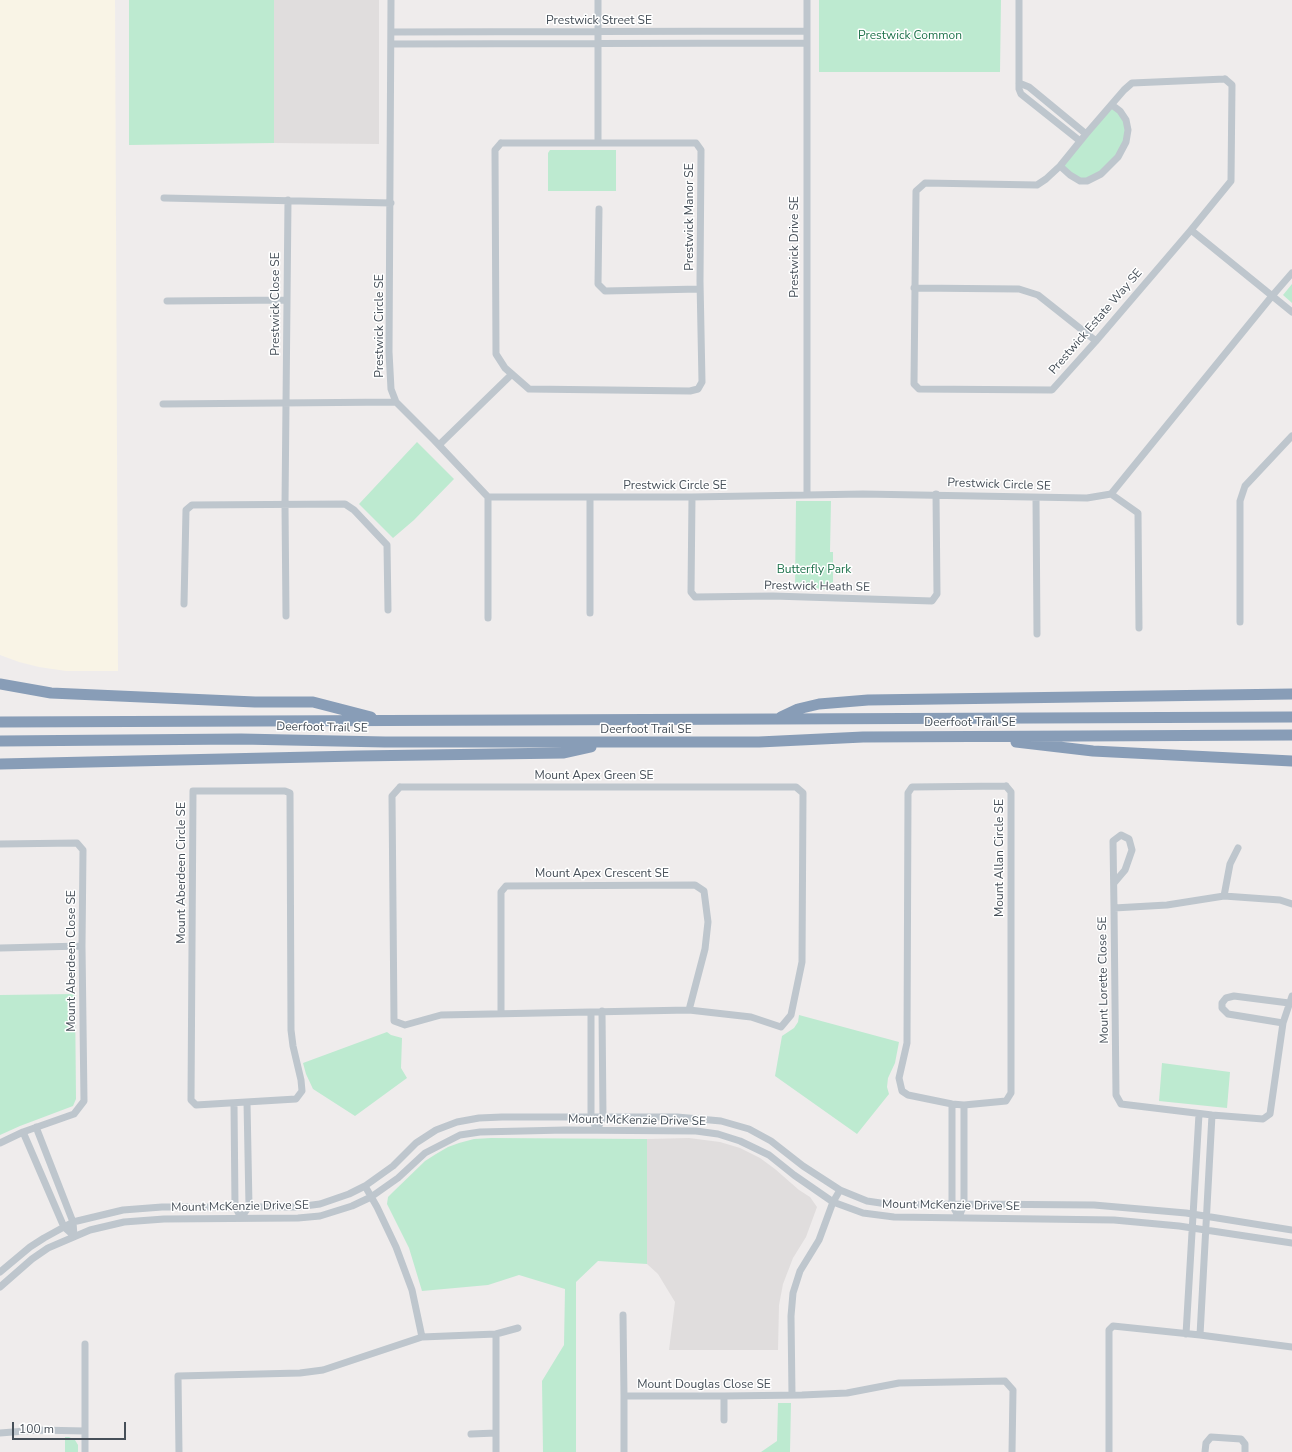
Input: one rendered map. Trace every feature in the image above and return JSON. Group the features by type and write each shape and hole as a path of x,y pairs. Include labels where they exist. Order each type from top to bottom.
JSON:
{"highway":[{"path":"0,684 52,693 255,702 313,702 387,721"},
{"path":"777,719 798,709 819,704 868,700 1292,694"},
{"name":"Deerfoot Trail SE","path":"0,722 1292,717"},
{"name":"Deerfoot Trail SE","path":"0,741 241,739 385,742 608,743 759,742 863,737 1292,735"},
{"path":"966,736 1092,751 1292,760"},
{"path":"0,764 564,753 608,743"}],"street":[{"name":"Prestwick Circle SE","path":"391,0 389,352 391,389 396,402 488,497 692,497 936,494 1036,498 1087,498 1111,494"},
{"path":"598,0 598,143"},
{"name":"Prestwick Drive SE","path":"807,0 807,495"},
{"path":"1019,0 1020,94 1080,141"},
{"name":"Prestwick Street SE","path":"391,32 806,31"},
{"name":"Prestwick Street SE","path":"391,44 806,43"},
{"name":"Prestwick Estate Way SE","path":"1225,79 1232,85 1232,181 1096,341 1052,390 919,389 914,384 916,191 925,183 1037,185 1060,166 1112,105 1124,90 1132,83 1225,79"},
{"path":"1019,83 1029,87 1086,134"},
{"path":"1060,166 1080,181 1087,181 1101,174 1118,157 1126,142 1128,130 1126,120 1120,111 1112,105"},
{"name":"Prestwick Manor SE","path":"501,143 598,143 696,143 702,150 700,289 702,382 698,389 690,391 529,389 505,368 496,354 495,150 501,143"},
{"path":"164,198 391,203"},
{"name":"Prestwick Close SE","path":"286,616 285,504 288,200"},
{"path":"599,209 598,284 605,291 700,289"},
{"path":"1191,230 1292,312"},
{"path":"1139,628 1138,513 1111,494 1292,273"},
{"path":"914,288 1019,289 1038,296 1096,341"},
{"path":"167,301 287,300"},
{"path":"439,445 512,374"},
{"path":"164,404 396,402"},
{"path":"1240,622 1240,501 1245,486 1289,446 1292,436"},
{"name":"Prestwick Heath SE","path":"692,497 691,592 695,597 773,596 932,600 938,594 936,494"},
{"path":"488,497 488,618"},
{"path":"590,497 590,613"},
{"path":"1036,498 1037,634"},
{"path":"184,604 186,510 192,505 345,504 354,510 387,545 388,610"},
{"name":"Mount Allan Circle SE","path":"1006,786 1011,792 1011,1093 1006,1101 964,1105 952,1104 908,1095 902,1091 899,1078 908,1043 908,793 912,787 1006,786"},
{"name":"Mount Apex Green SE","path":"400,787 796,787 803,793 802,962 791,1015 781,1027 751,1017 689,1010 441,1014 405,1026 394,1021 392,796 400,787"},
{"name":"Mount Aberdeen Circle SE","path":"285,791 290,794 291,1030 302,1091 296,1099 247,1102 196,1105 191,1100 193,792 285,791"},
{"path":"1114,883 1125,870 1132,850 1129,839 1121,835 1112,841 1114,908"},
{"name":"Mount Aberdeen Close SE","path":"0,844 77,843 83,850 82,946 84,1101 74,1114 23,1132 0,1143"},
{"path":"1224,896 1230,864 1238,848"},
{"name":"Mount Apex Crescent SE","path":"501,1013 501,892 506,886 695,885 704,891 708,922 705,949 689,1010"},
{"name":"Mount Lorette Close SE","path":"1292,904 1280,900 1224,896 1166,905 1114,908 1116,1095 1122,1104 1199,1114 1263,1119 1270,1114 1283,1023 1292,996"},
{"path":"0,948 82,946"},
{"path":"1283,1023 1228,1014 1222,1008 1222,1003 1226,998 1234,996 1289,1003"},
{"path":"591,1012 591,1117 597,1130"},
{"path":"597,1130 603,1117 602,1012"},
{"path":"234,1102 235,1206 240,1218"},
{"path":"240,1218 249,1206 247,1102"},
{"path":"952,1104 952,1204 959,1217"},
{"path":"959,1217 964,1204 964,1105"},
{"path":"1186,1334 1199,1114"},
{"path":"1200,1335 1212,1115"},
{"name":"Mount McKenzie Drive SE","path":"0,1272 30,1247 64,1227 74,1222 123,1210 162,1207 297,1207 320,1204 349,1194 365,1186 392,1166 416,1144 436,1130 457,1122 479,1118 502,1117 697,1118 721,1121 749,1130 771,1141 803,1166 840,1190 867,1201 894,1205 1094,1205 1193,1214 1292,1230"},
{"path":"36,1127 74,1222 74,1236"},
{"name":"Mount McKenzie Drive SE","path":"0,1287 48,1248 90,1230 124,1222 164,1219 298,1218 320,1216 352,1206 371,1197 398,1178 425,1153 460,1135 480,1132 597,1130 696,1131 718,1134 740,1141 769,1155 794,1175 833,1202 863,1213 894,1217 1114,1220 1192,1228 1292,1243"},
{"path":"23,1132 64,1227 74,1236"},
{"path":"365,1186 396,1247 412,1290 422,1337"},
{"path":"792,1395 791,1316 793,1294 800,1271 819,1240 833,1202 840,1190"},
{"path":"623,1315 624,1396"},
{"path":"1109,1452 1109,1330 1113,1326 1292,1347"},
{"path":"179,1452 178,1376 300,1373 323,1370 422,1337 496,1334 518,1328"},
{"path":"496,1334 496,1452"},
{"path":"85,1344 85,1452"},
{"name":"Mount Douglas Close SE","path":"624,1452 624,1396 724,1396 847,1393 898,1383 1005,1381 1013,1390 1012,1452"},
{"path":"724,1396 724,1420"},
{"path":"0,1433 38,1430 85,1431"},
{"path":"471,1434 496,1433"},
{"path":"1204,1452 1206,1443 1211,1436 1242,1438 1245,1444 1246,1452"}],"shaded area":[{"path":"0,0 115,0 118,671 66,671 39,667 0,655"},
{"path":"274,0 379,0 379,144 274,143"},
{"path":"689,1138 720,1142 740,1148 760,1158 799,1190 810,1197 817,1207 806,1237 793,1258 783,1284 779,1305 778,1350 669,1350 675,1302 658,1274 647,1264 647,1139"}],"green space":[{"path":"129,0 274,0 274,143 129,145"},
{"name":"Prestwick Common","path":"819,0 1001,0 1000,72 819,72"},
{"path":"1111,106 1126,120 1126,142 1101,174 1080,181 1060,166"},
{"path":"550,150 616,150 616,191 548,191 548,153"},
{"path":"1292,284 1292,303 1283,295"},
{"path":"417,442 454,479 414,520 393,538 359,504"},
{"name":"Butterfly Park","path":"796,501 831,501 830,552 833,552 833,589 795,588"},
{"path":"75,994 76,1099 73,1106 0,1135 0,995"},
{"path":"799,1015 899,1042 895,1063 888,1078 887,1087 889,1094 857,1134 775,1076 782,1036 794,1028 798,1022"},
{"path":"387,1032 391,1035 402,1038 401,1068 407,1078 355,1116 313,1089 303,1063"},
{"path":"1162,1063 1230,1072 1227,1108 1159,1101"},
{"path":"474,1139 647,1139 647,1264 598,1261 576,1282 576,1452 543,1452 542,1381 564,1345 565,1289 519,1275 488,1285 422,1291 409,1248 387,1204 388,1197 425,1161 436,1154 459,1143"},
{"path":"778,1403 791,1403 790,1452 761,1452 777,1441"},
{"path":"65,1437 75,1440 78,1445 78,1452 65,1452"}]}
